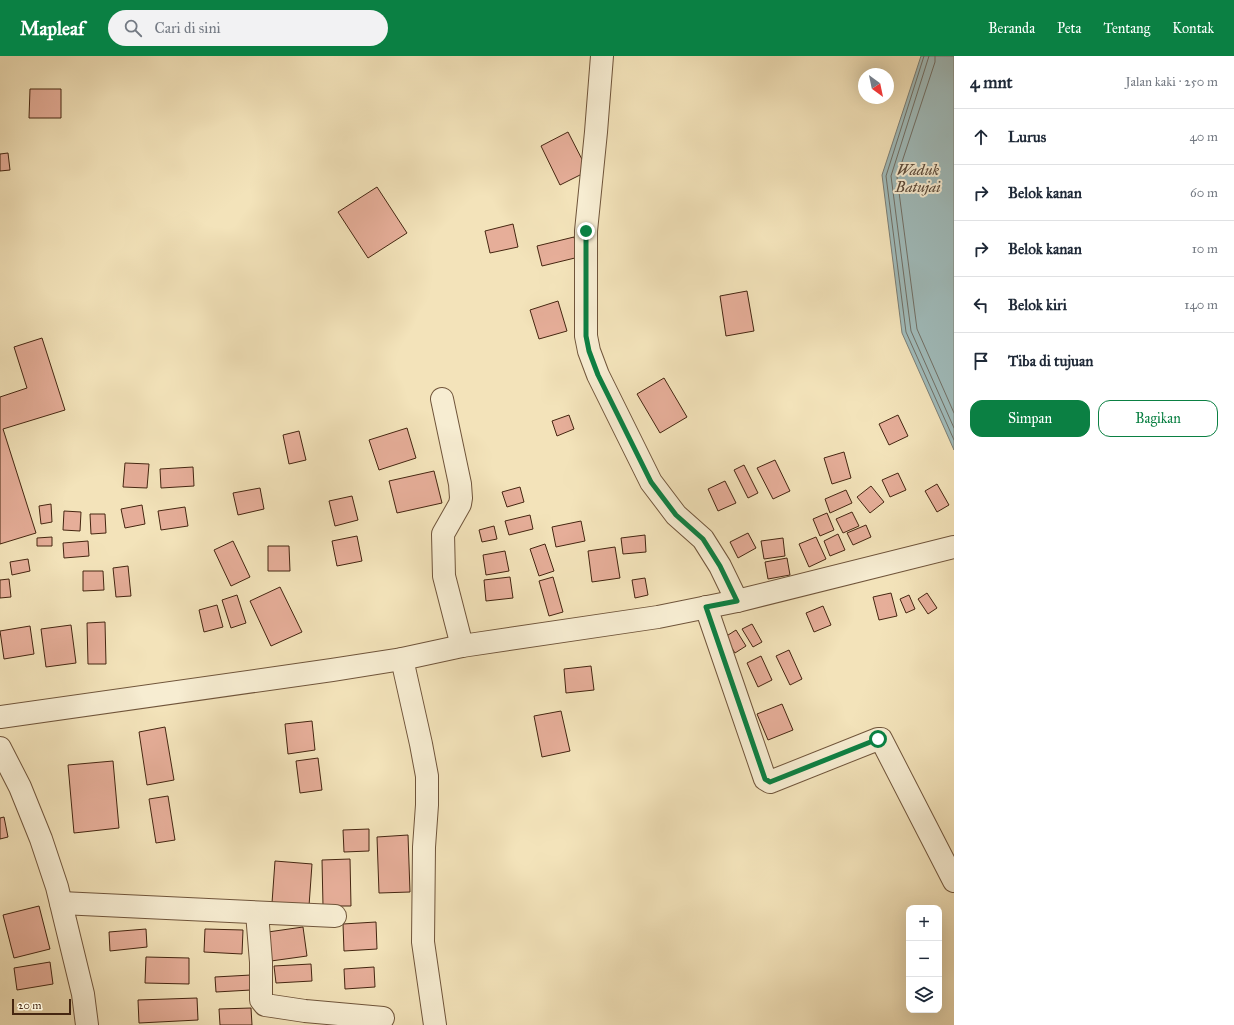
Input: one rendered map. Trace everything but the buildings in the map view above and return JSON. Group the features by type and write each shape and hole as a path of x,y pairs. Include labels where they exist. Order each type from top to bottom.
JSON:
{"street":[{"path":"602,56 586,231 586,329 589,351 598,375 651,482 676,515 703,539 720,566 737,601"},
{"path":"442,399 460,484 461,498 460,504 443,534 444,576 462,646"},
{"path":"0,717 402,659 462,646 658,617 737,601 945,549"},
{"path":"706,607 765,779 770,782 881,739 954,881"},
{"path":"402,659 427,776 428,805 424,847 423,942 435,1025"},
{"path":"0,748 20,787 41,839 57,887 83,994 88,1025"},
{"path":"61,903 335,916"},
{"path":"257,913 261,962 261,1000 265,1005 305,1011 383,1018"}],"water":[{"name":"Waduk Batujai","path":"921,56 954,56 954,450 902,333 882,175"}],"route":[{"path":"586,231 585,307 586,336 589,351 598,375 651,482 676,515 703,539 720,566 737,601 706,607 763,776 768,782 770,782 878,739"}]}
